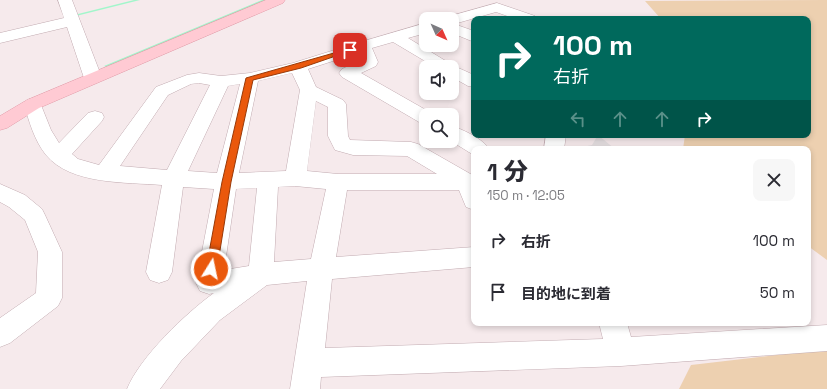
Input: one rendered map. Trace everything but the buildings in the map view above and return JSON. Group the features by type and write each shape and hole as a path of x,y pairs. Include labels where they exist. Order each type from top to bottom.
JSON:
{"street":[{"path":"65,0 93,78"},
{"path":"0,124 33,104 278,0"},
{"path":"459,18 497,7 522,16"},
{"path":"0,38 72,21"},
{"path":"104,173 162,91 187,80 199,78 221,81 250,78 298,66 419,30"},
{"path":"459,31 471,36"},
{"path":"395,37 435,60"},
{"path":"363,46 370,62 348,73 419,114"},
{"path":"296,178 309,90 298,66"},
{"path":"459,74 471,80"},
{"path":"250,78 226,182 209,283 261,275 321,269 471,257"},
{"path":"159,272 174,178 221,81"},
{"path":"309,90 337,104 338,136 342,145 354,148 411,149 471,187"},
{"path":"33,104 41,130 53,150 70,164 94,172 226,182 296,178 338,182 471,188"},
{"path":"59,155 95,117"},
{"path":"459,137 475,146"},
{"path":"261,275 268,180"},
{"path":"338,182 321,269 307,376 827,338"},
{"path":"0,192 17,201 34,215 50,252 49,298 0,334"},
{"path":"142,389 171,351 211,311 261,275"},
{"path":"614,326 621,352"}],"shaded area":[{"path":"827,0 827,260 811,248 811,146 683,146 685,138 811,138 811,16 658,16 645,1"},
{"path":"596,138 602,138 611,146 587,146 592,145"},
{"path":"827,349 827,389 679,389 691,365"}],"waterway":[{"path":"72,16 138,0"},
{"path":"106,66 265,0"}],"route":[{"path":"211,269 226,182 250,78 298,66 350,50"}]}
